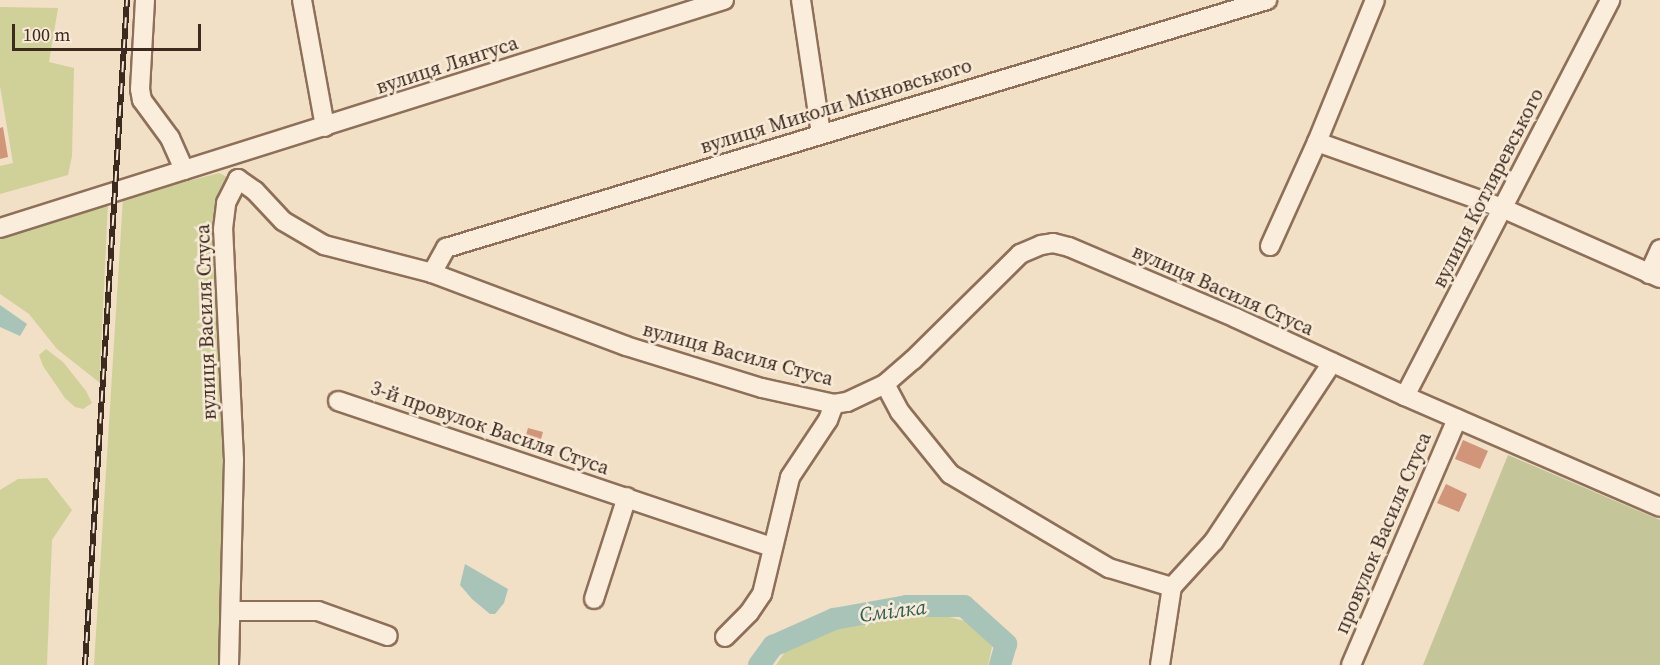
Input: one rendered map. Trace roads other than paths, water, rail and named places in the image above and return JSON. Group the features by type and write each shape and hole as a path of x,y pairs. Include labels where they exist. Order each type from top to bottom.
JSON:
{"street":[{"path":"144,0 140,89 142,100 170,138 184,170"},
{"path":"302,0 325,127"},
{"name":"вулиця Лянгуса","path":"0,228 724,0"},
{"path":"801,0 821,134"},
{"name":"вулиця Миколи Міхновського","path":"432,273 446,248 1267,0"},
{"path":"1270,246 1317,142 1375,0"},
{"name":"вулиця Котляревського","path":"1405,396 1610,0"},
{"path":"1317,142 1502,208 1655,276 1660,249"},
{"path":"230,154 238,180"},
{"name":"вулиця Василя Стуса","path":"229,665 234,460 223,229 226,203 238,180 255,191 284,221 324,246 432,273 626,346 762,388 834,404 856,398 885,384 913,360 1007,264 1031,248 1053,243 1069,247 1225,313 1405,396 1660,507"},
{"path":"1161,665 1173,587 1214,541 1332,363"},
{"path":"885,384 900,412 950,474 1109,568 1173,587"},
{"name":"3-й провулок Василя Стуса","path":"338,401 772,547"},
{"path":"725,637 749,613 762,594 771,567 772,547 790,477 828,420 834,404"},
{"name":"провулок Василя Стуса","path":"1351,665 1457,419"},
{"name":"3-й провулок Василя Стуса","path":"594,599 627,497"},
{"path":"231,611 318,611 388,636"}],"waterway":[{"name":"Смілка","path":"759,665 773,646 834,619 907,606 964,606 1006,644 1000,665"}],"railway":[{"path":"85,665 127,0"}]}
